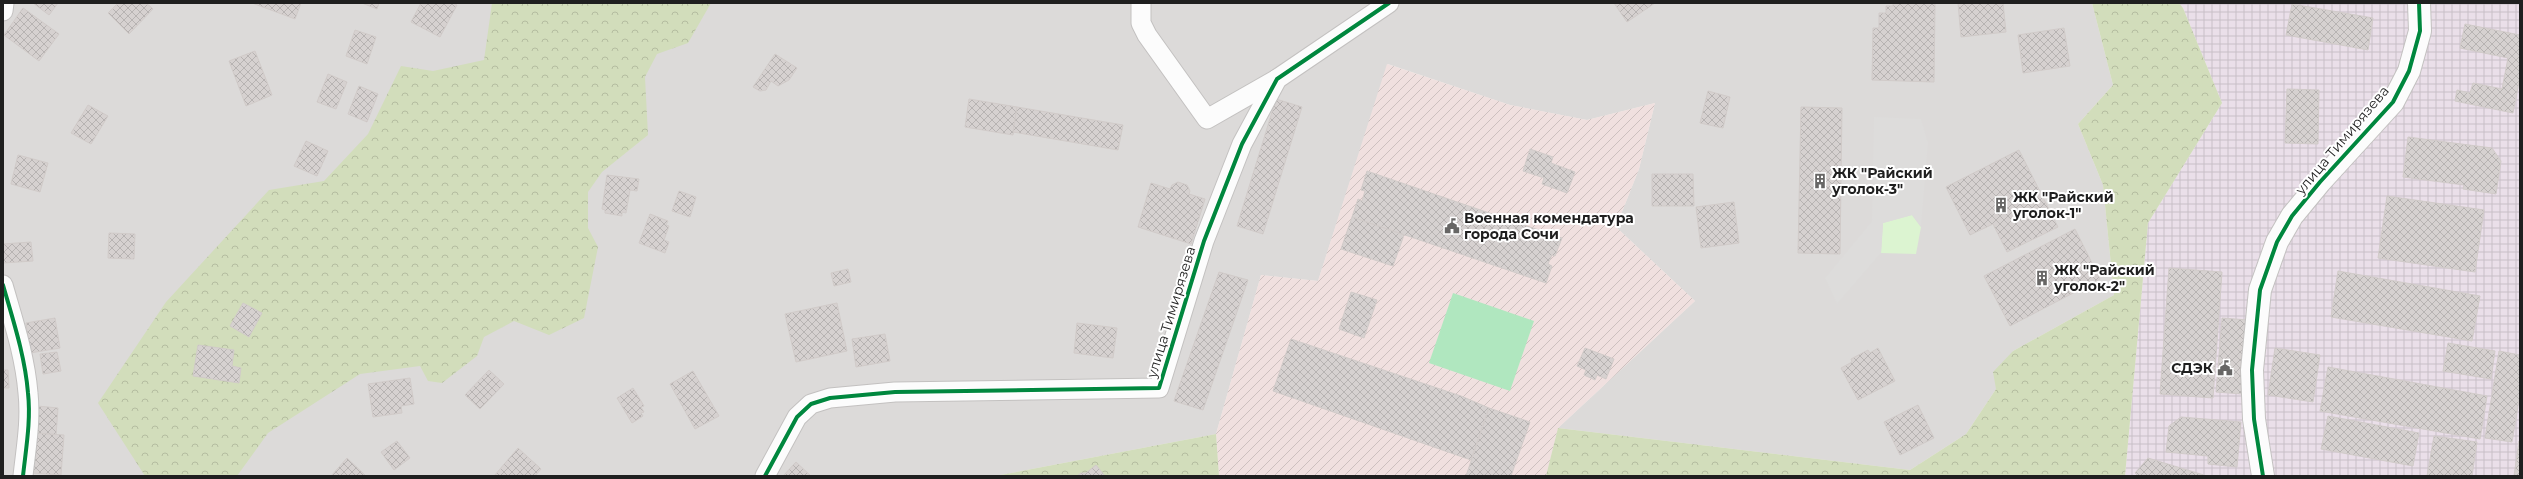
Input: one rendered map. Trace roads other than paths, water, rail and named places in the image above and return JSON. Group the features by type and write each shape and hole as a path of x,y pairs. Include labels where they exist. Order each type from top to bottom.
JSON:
{"street":[{"path":"3,11 4,3"},
{"name":"улица Тимирязева","path":"1141,3 1141,23 1147,35 1207,119 1277,79 1390,3"},
{"name":"улица Тимирязева","path":"2263,476 2254,419 2252,370 2260,290 2277,242 2292,216 2320,182 2393,102 2411,64 2420,31 2419,3"},
{"name":"улица Тимирязева","path":"765,476 797,417 811,404 830,398 895,392 1159,388 1204,242 1242,144 1277,79"},
{"path":"3,285 20,349 28,395 29,425 23,476"}],"place":[{"name":"ЖК \"Райский уголок-3\"","path":"1820,181"},
{"name":"ЖК \"Райский уголок-1\"","path":"2001,205"},
{"name":"Военная комендатура города Сочи","path":"1452,226"},
{"name":"ЖК \"Райский уголок-2\"","path":"2042,278"},
{"name":"СДЭК","path":"2225,368"}]}
